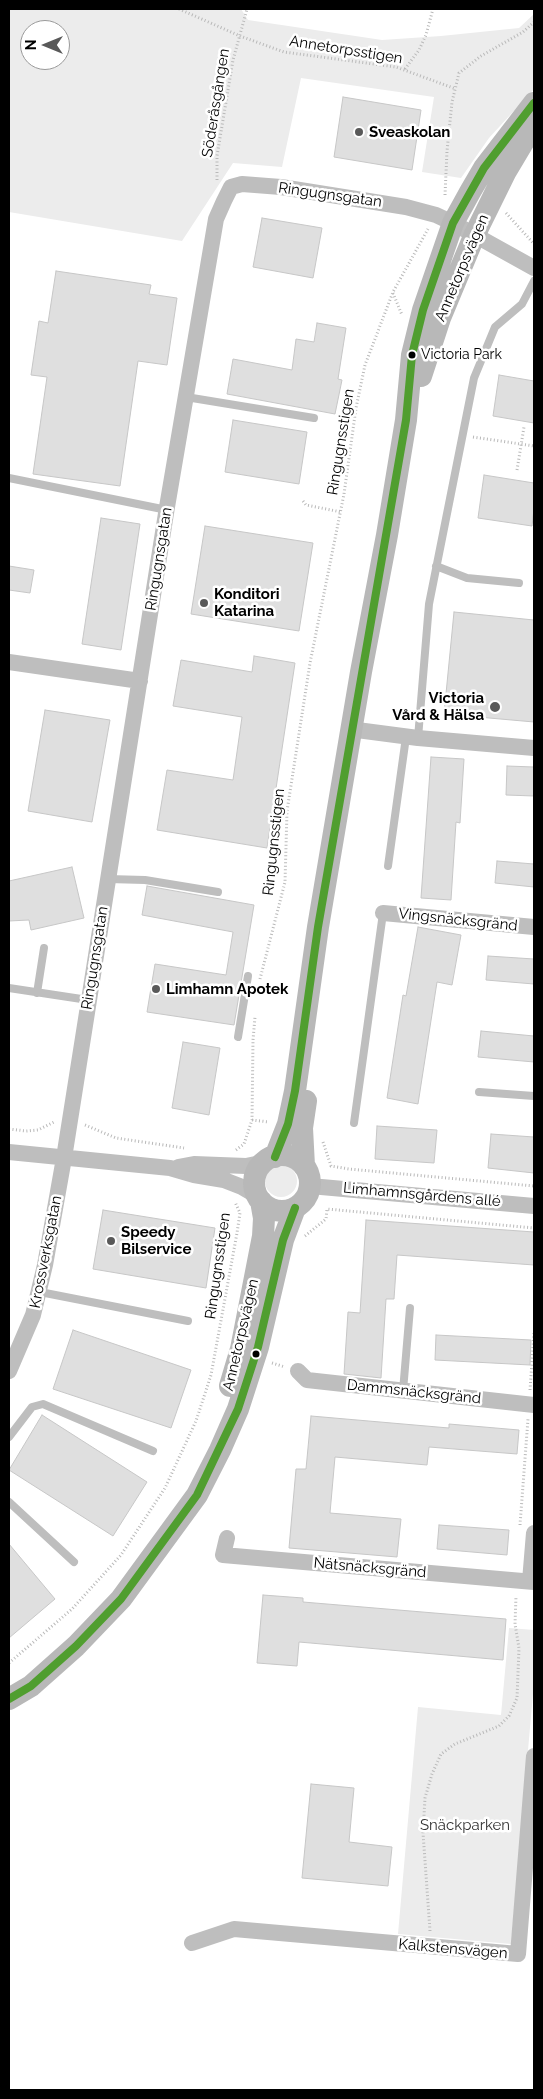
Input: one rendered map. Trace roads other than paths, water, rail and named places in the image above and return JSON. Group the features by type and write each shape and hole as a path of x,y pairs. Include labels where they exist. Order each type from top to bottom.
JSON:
{"main road":[{"name":"Annetorpsvägen","path":"273,1238 264,1218 260,1199 256,1191 255,1180 258,1170 270,1159 288,1124 318,927 406,420 412,355 445,219 534,104"},
{"name":"Annetorpsvägen","path":"406,420 440,318 475,234 506,171 534,124"},
{"name":"Annetorpsvägen","path":"9,1699 31,1686 76,1646 122,1599 197,1495 238,1409 258,1347 273,1238 295,1208 304,1201 307,1176 302,1128 327,929 357,730 361,672"},
{"path":"270,1159 291,1157 307,1176"},
{"path":"260,1199 274,1210 285,1211 295,1208"},
{"path":"9,1704 31,1686"}],"street":[{"name":"Ringugnsgatan","path":"64,1158 186,396 216,219 224,200 231,187 242,184 406,207 445,219 534,268"},
{"path":"9,662 140,681"},
{"path":"357,730 534,748"},
{"name":"Vingsnäcksgränd","path":"383,913 534,928"},
{"path":"9,1152 170,1168 194,1164 225,1173 260,1199"},
{"name":"Krossverksgatan","path":"9,1371 23,1341 40,1292 64,1158"},
{"path":"225,1173 270,1159"},
{"name":"Limhamnsgårdens allé","path":"307,1176 534,1206"},
{"name":"Dammsnäcksgränd","path":"298,1371 307,1380 532,1404"},
{"path":"526,1581 527,1532"},
{"name":"Nätsnäcksgränd","path":"227,1538 223,1555 526,1581"},
{"name":"Kalkstensvägen","path":"192,1943 234,1929 518,1954 534,1756"}],"lane":[{"path":"388,866 412,737 429,604 474,378 495,327 522,304 534,281"},
{"path":"186,396 314,418"},
{"path":"9,478 167,510"},
{"path":"436,566 467,578 518,583"},
{"path":"108,879 145,880 218,892"},
{"path":"354,1124 383,913"},
{"path":"37,992 44,948"},
{"path":"238,1037 248,976"},
{"path":"9,988 88,1000"},
{"path":"479,1092 534,1096"},
{"path":"40,1292 188,1321"},
{"path":"403,1391 410,1308"},
{"path":"9,1437 32,1407 44,1404 153,1451"},
{"path":"9,1502 74,1562"}],"place":[{"name":"Sveaskolan","path":"359,132"},
{"name":"Victoria Park","path":"412,355"},
{"name":"Konditori Katarina","path":"204,603"},
{"name":"Victoria Vård & Hälsa","path":"495,707"},
{"name":"Limhamn Apotek","path":"156,989"},
{"name":"Speedy Bilservice","path":"111,1241"}],"park label":[{"name":"Snäckparken","path":"465,1825"}]}
